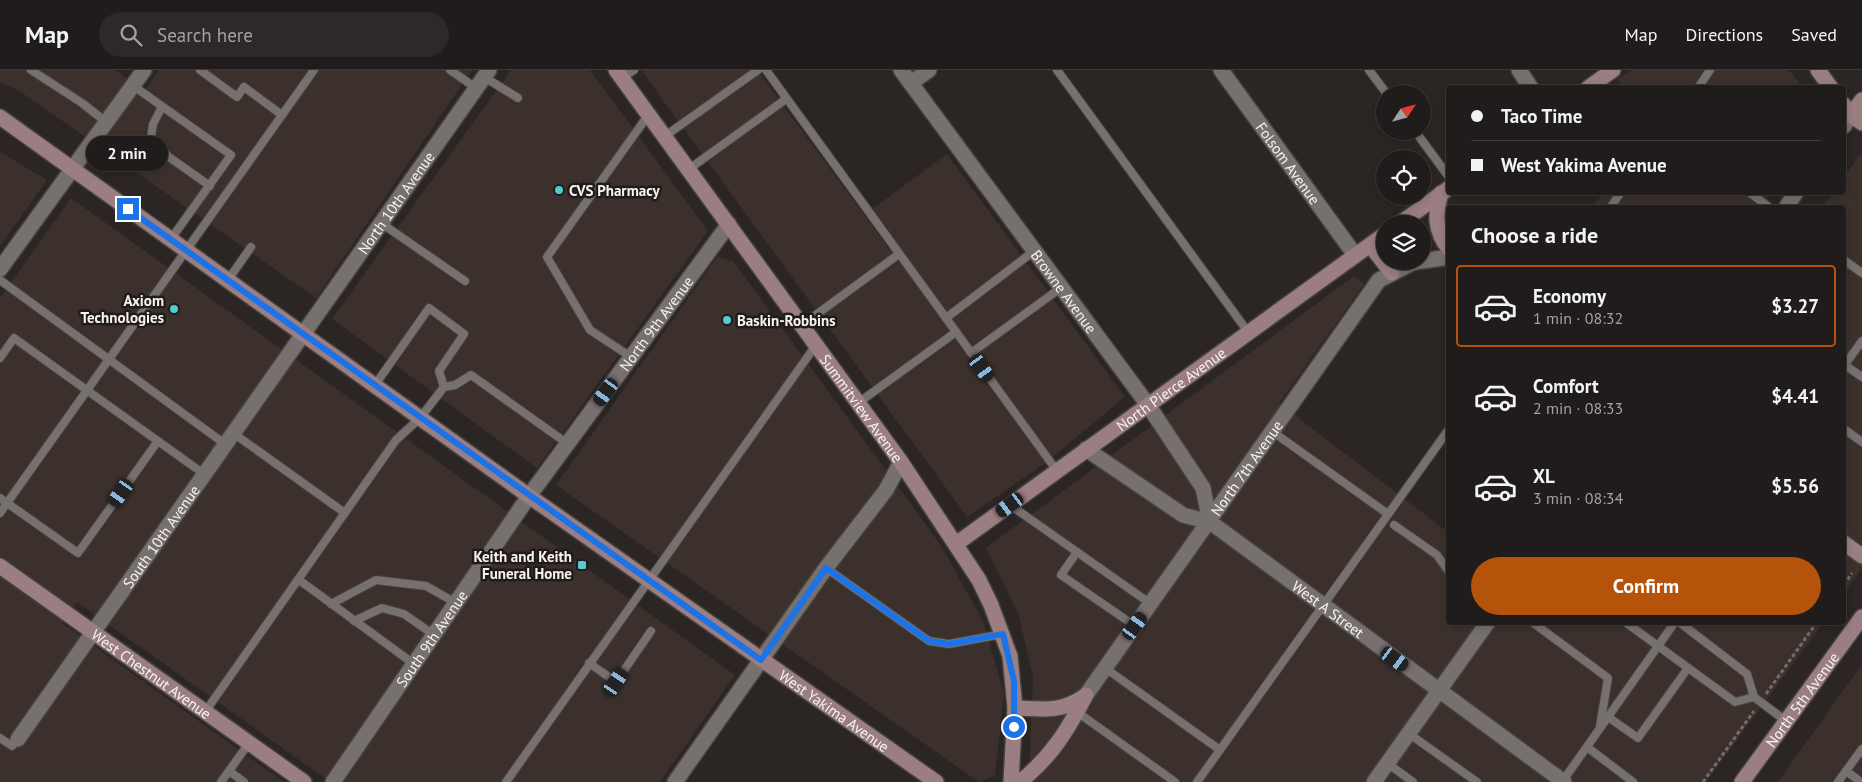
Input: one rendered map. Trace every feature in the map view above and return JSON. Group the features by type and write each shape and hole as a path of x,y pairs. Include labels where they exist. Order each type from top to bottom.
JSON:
{"main road":[{"path":"1592,85 1613,70"},
{"path":"1818,70 1829,85"},
{"name":"Summitview Avenue","path":"624,73 649,114 901,462 978,580 1003,634 1010,656 1015,708 1011,782"},
{"path":"1850,117 1862,100"},
{"name":"West Yakima Avenue","path":"0,117 529,496 936,782"},
{"path":"1411,215 1445,190"},
{"path":"1445,190 1436,211 1437,230 1446,244"},
{"name":"North Pierce Avenue","path":"956,544 1376,241"},
{"path":"1370,245 1392,272"},
{"path":"1846,544 1862,556"},
{"name":"West Chestnut Avenue","path":"0,566 304,782"},
{"name":"North 5th Avenue","path":"1742,782 1862,617"},
{"path":"1015,708 1055,710 1066,707 1086,695"},
{"path":"1020,782 1042,764 1068,730 1086,695"}],"street":[{"path":"0,269 144,70"},
{"name":"Browne Avenue","path":"902,70 1148,405 1203,488 1210,522"},
{"path":"911,83 929,70"},
{"name":"Folsom Avenue","path":"1221,70 1355,255"},
{"path":"1519,70 1530,85"},
{"name":"North 10th Avenue","path":"303,334 483,78"},
{"name":"North 9th Avenue","path":"529,496 729,224"},
{"name":"North 7th Avenue","path":"1431,260 1446,257"},
{"name":"North 7th Avenue","path":"1086,695 1210,522 1379,280 1397,270"},
{"name":"South 10th Avenue","path":"18,739 303,334"},
{"name":"West A Street","path":"1086,449 1184,515 1210,522 1563,782"},
{"path":"675,782 826,568 886,490 901,462"},
{"name":"South 9th Avenue","path":"333,782 529,496"},
{"path":"1374,782 1486,625"}],"lane":[{"path":"31,70 82,103 106,122"},
{"path":"200,70 237,97 244,87 282,115"},
{"path":"0,513 314,70"},
{"path":"450,70 483,78 518,98"},
{"path":"665,136 758,70"},
{"path":"766,70 1057,471"},
{"path":"1057,70 1248,332"},
{"path":"1369,70 1380,85"},
{"path":"1700,85 1710,70"},
{"path":"132,85 231,156 171,239"},
{"path":"689,169 786,99"},
{"path":"162,107 153,124 151,138 169,157 210,186"},
{"path":"631,357 590,330 547,257 649,114"},
{"path":"1422,140 1446,173"},
{"path":"1753,195 1766,205"},
{"path":"381,223 465,281"},
{"path":"228,280 251,247"},
{"path":"946,318 1034,251"},
{"path":"802,325 899,254"},
{"path":"1846,261 1862,273"},
{"path":"0,280 109,360 345,513"},
{"path":"971,353 1062,287"},
{"path":"375,385 430,308 464,334 439,371 444,387"},
{"path":"858,403 956,332"},
{"path":"0,358 14,338 204,474"},
{"path":"1846,362 1862,341"},
{"path":"506,782 816,345"},
{"path":"1846,366 1862,377"},
{"path":"205,712 396,440 420,418 444,387 455,384 471,375 568,444"},
{"path":"1846,430 1862,442"},
{"path":"1273,432 1388,514"},
{"path":"1197,782 1446,433"},
{"path":"0,498 78,554 158,441"},
{"path":"1010,505 1151,604"},
{"path":"1394,525 1437,555 1446,568"},
{"path":"1077,552 1061,575 1135,626"},
{"path":"826,568 929,641 949,644 1003,634"},
{"path":"299,580 414,664"},
{"path":"331,604 376,580 426,586 456,603"},
{"path":"354,620 382,608 404,614 434,635"},
{"path":"1536,625 1608,678 1600,728"},
{"path":"1629,625 1735,702 1754,698"},
{"path":"1563,782 1673,625"},
{"path":"1683,625 1747,674 1754,698 1786,721"},
{"path":"589,663 616,682 651,631"},
{"path":"1105,668 1220,750"},
{"path":"1608,717 1638,738 1688,668"},
{"path":"1077,712 1175,782"},
{"path":"1408,733 1477,782"},
{"path":"0,738 12,746 18,739"},
{"path":"222,782 250,743"},
{"path":"1587,747 1633,782"},
{"path":"1838,782 1862,749"},
{"path":"1387,763 1413,782"},
{"path":"229,771 244,782"},
{"path":"1846,771 1861,782"}],"path":[{"path":"1846,582 1852,573"}],"shaded area":[{"path":"0,70 115,70 144,91 159,70 472,70 316,298 18,90 0,82"},
{"path":"511,70 590,70 708,231 537,468 332,319"},
{"path":"641,70 757,70 889,249 895,244 871,210 947,154 1125,397 1044,464 967,517"},
{"path":"1632,70 1789,70 1801,85 1623,85 1617,80"},
{"path":"0,152 47,180 0,246"},
{"path":"1862,152 1862,568 1846,590 1846,205 1824,205 1832,195 1846,195 1846,174"},
{"path":"1602,195 1769,195 1762,205 1594,205"},
{"path":"71,198 735,675 660,782 330,782 77,602 62,623 284,782 0,782 0,298"},
{"path":"717,257 733,261 940,544 983,621 1004,694 995,776 979,782 556,485"},
{"path":"1354,276 1364,284 1279,403 1446,531 1446,625 1822,625 1706,782 1029,782 1033,676 1018,613 986,548"},
{"path":"1862,664 1862,782 1778,782"}],"place":[{"name":"CVS Pharmacy","path":"559,190"},
{"name":"Axiom Technologies","path":"174,309"},
{"name":"Baskin-Robbins","path":"727,320"},
{"name":"Keith and Keith Funeral Home","path":"582,565"}],"route":[{"path":"128,209 761,660 826,568 929,641 949,644 1003,634 1010,656 1014,681 1014,727"}]}
